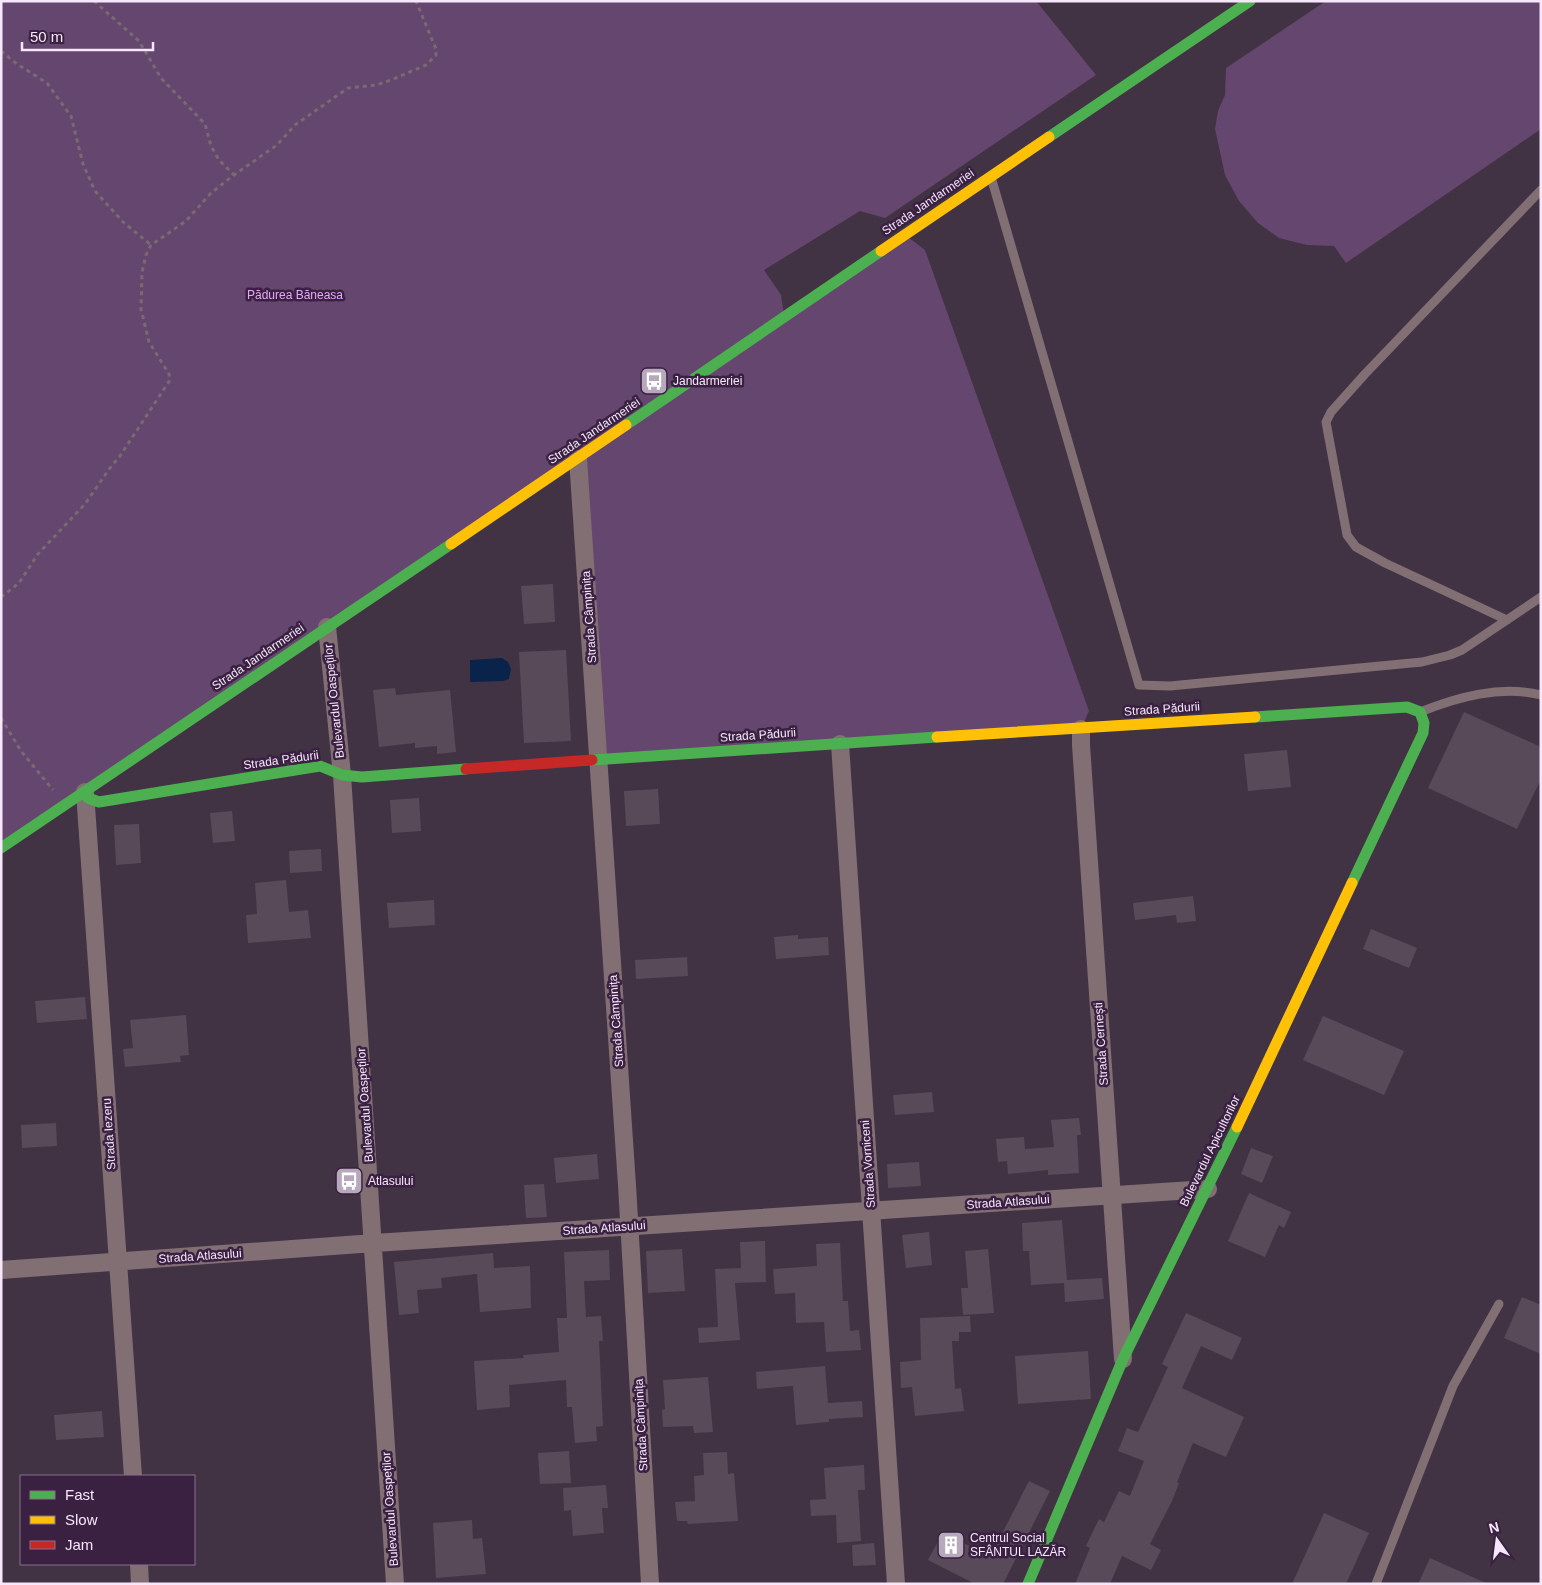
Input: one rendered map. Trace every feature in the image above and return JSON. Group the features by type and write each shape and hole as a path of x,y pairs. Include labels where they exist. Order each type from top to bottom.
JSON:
{"street":[{"name":"Strada Jandarmeriei","path":"1,848 578,459 784,316 1250,1"},
{"name":"Strada Câmpinița","path":"578,459 629,1226 650,1584"},
{"name":"Bulevardul Oaspeților","path":"327,627 342,775 395,1584"},
{"name":"Strada Pădurii","path":"85,792 88,798 93,801 105,802 320,766 342,775 362,777 1407,707 1420,712"},
{"name":"Bulevardul Apicultorilor","path":"1028,1584 1123,1359 1208,1189 1422,733 1424,723 1420,712"},
{"name":"Strada Cernești","path":"1081,728 1080,745 1123,1359"},
{"name":"Strada Vorniceni","path":"840,744 896,1584"},
{"name":"Strada Iezeru","path":"85,792 133,1475"},
{"name":"Strada Atlasului","path":"1,1270 374,1243 1208,1189"},
{"path":"139,1565 140,1584"}],"lane":[{"path":"991,176 1139,685 1170,686 1422,662 1462,650 1541,598"},
{"path":"1507,620 1385,563 1356,547 1347,535 1326,422 1331,412 1365,374 1541,190"},
{"path":"1420,712 1454,699 1480,694 1517,692 1541,695"},
{"path":"1376,1584 1453,1386 1498,1304"}],"path":[{"path":"94,1 138,41 161,78 205,124 211,146 219,160 234,175"},
{"path":"1,597 19,583 38,554 85,504 120,456 170,380 170,374 149,342 141,309 142,272 146,255 151,245 186,221 211,193 277,145 295,125 348,88 376,85 426,65 436,55 436,49 416,1"},
{"path":"1,51 47,83 71,116 83,164 95,192 123,222 151,245"},
{"path":"1,718 21,752 66,805"}],"green space":[{"name":"Pădurea Băneasa","path":"1,1 1036,1 1096,75 885,218 860,211 764,270 781,295 784,315 904,234 925,250 1089,711 1081,729 598,760 578,460 1,848"},
{"path":"1326,1 1541,1 1541,129 1346,263 1334,246 1307,245 1279,238 1258,223 1239,201 1225,175 1215,129 1218,111 1225,95 1226,68"}],"water":[{"path":"502,658 508,662 511,669 509,679 503,681 470,682 470,660"}],"building":[{"path":"553,584 555,622 524,624 521,586"},
{"path":"566,650 571,741 524,743 519,652"},
{"path":"395,688 396,695 450,690 456,752 437,754 437,746 415,748 415,743 379,747 373,690"},
{"path":"1464,712 1541,747 1541,779 1517,829 1428,788"},
{"path":"1287,750 1291,787 1248,791 1244,754"},
{"path":"658,789 660,824 626,826 624,791"},
{"path":"419,798 421,831 392,833 390,800"},
{"path":"232,811 235,841 213,843 210,813"},
{"path":"139,824 141,863 116,865 114,825"},
{"path":"321,849 322,871 290,873 289,851"},
{"path":"286,880 289,912 308,910 311,938 248,943 246,915 257,914 255,883"},
{"path":"1193,896 1196,921 1177,923 1176,915 1135,920 1133,903"},
{"path":"434,900 435,925 389,928 387,903"},
{"path":"1371,929 1417,948 1409,968 1363,949"},
{"path":"798,935 798,939 828,937 829,955 776,959 774,937"},
{"path":"687,957 688,976 636,979 635,960"},
{"path":"85,997 87,1019 37,1023 35,1001"},
{"path":"186,1015 189,1055 180,1056 181,1062 125,1067 123,1049 133,1048 130,1020"},
{"path":"1323,1016 1404,1051 1384,1095 1303,1060"},
{"path":"932,1092 934,1112 895,1115 893,1095"},
{"path":"1079,1118 1081,1135 1077,1135 1079,1173 1048,1175 1048,1170 1008,1174 1007,1161 998,1162 996,1139 1024,1137 1025,1149 1054,1147 1051,1120"},
{"path":"56,1123 57,1146 22,1148 21,1125"},
{"path":"1251,1148 1273,1156 1262,1183 1241,1174"},
{"path":"597,1154 599,1179 556,1183 554,1158"},
{"path":"919,1162 921,1186 888,1188 887,1164"},
{"path":"544,1184 547,1217 526,1218 524,1185"},
{"path":"1249,1193 1291,1212 1284,1228 1279,1225 1265,1257 1228,1241"},
{"path":"1062,1220 1067,1280 1102,1278 1104,1299 1065,1302 1064,1283 1031,1285 1029,1251 1023,1251 1022,1223"},
{"path":"929,1232 932,1265 906,1268 902,1235"},
{"path":"765,1241 766,1282 735,1283 740,1340 699,1343 698,1328 718,1327 715,1269 741,1268 740,1242"},
{"path":"840,1243 843,1301 848,1301 850,1331 859,1330 861,1350 826,1352 824,1322 796,1323 795,1293 775,1294 773,1269 817,1266 816,1244"},
{"path":"682,1249 685,1291 648,1293 646,1251"},
{"path":"988,1249 994,1313 963,1315 961,1288 968,1288 965,1251"},
{"path":"609,1250 610,1280 584,1281 586,1317 601,1316 603,1341 599,1341 603,1426 596,1427 597,1441 575,1443 572,1407 567,1407 566,1380 509,1385 510,1407 477,1410 474,1361 524,1358 523,1355 559,1352 557,1318 567,1318 564,1252"},
{"path":"493,1253 494,1268 530,1266 531,1308 480,1312 477,1274 441,1278 442,1288 417,1290 419,1313 399,1315 394,1262"},
{"path":"1522,1297 1541,1305 1541,1354 1504,1338"},
{"path":"1186,1313 1242,1338 1232,1360 1201,1346 1182,1388 1244,1417 1226,1457 1193,1443 1177,1482 1179,1483 1172,1501 1150,1544 1161,1550 1151,1570 1122,1556 1110,1584 1075,1584 1090,1548 1086,1546 1099,1519 1104,1522 1119,1491 1130,1496 1144,1461 1118,1451 1127,1428 1138,1432 1168,1367 1162,1364"},
{"path":"970,1316 971,1332 959,1332 959,1341 952,1341 955,1389 961,1388 964,1411 915,1416 912,1387 901,1388 900,1362 921,1360 920,1318"},
{"path":"1088,1351 1091,1399 1018,1404 1015,1356"},
{"path":"825,1366 828,1403 862,1401 863,1417 829,1419 829,1422 796,1425 793,1386 757,1389 756,1372"},
{"path":"708,1377 713,1432 694,1433 693,1426 663,1427 662,1410 665,1409 663,1380"},
{"path":"102,1411 104,1437 56,1440 54,1415"},
{"path":"569,1451 571,1483 540,1484 538,1453"},
{"path":"727,1452 728,1474 734,1473 738,1521 688,1524 687,1521 677,1521 675,1502 695,1501 694,1476 704,1475 703,1453"},
{"path":"864,1465 865,1490 858,1490 861,1541 837,1543 836,1515 811,1516 810,1500 826,1499 824,1468"},
{"name":"Centrul Social SFÂNTUL LAZĂR","path":"1029,1481 1050,1491 1003,1584 975,1584 928,1560 943,1532 990,1557"},
{"path":"606,1485 608,1508 602,1508 604,1533 573,1536 571,1510 564,1511 563,1488"},
{"path":"1324,1513 1369,1533 1346,1584 1292,1584"},
{"path":"472,1520 473,1539 482,1538 486,1574 436,1578 433,1523"},
{"path":"874,1543 876,1565 853,1566 852,1545"},
{"path":"1430,1558 1488,1584 1418,1584"}],"traffic: fast":[{"path":"1049,137 1250,1"},
{"path":"626,425 881,251"},
{"path":"1,848 451,544"},
{"path":"1255,717 1407,707 1420,712 1424,723 1423,733 1352,883"},
{"path":"592,760 937,737"},
{"path":"85,792 88,798 99,802 320,766 342,775 362,777 466,769"},
{"path":"1028,1584 1123,1359 1237,1127"}],"traffic: slow":[{"path":"881,251 1049,137"},
{"path":"451,544 626,425"},
{"path":"937,737 1255,717"},
{"path":"1237,1127 1352,883"}],"traffic: jam":[{"path":"466,769 592,760"}],"place":[{"name":"Jandarmeriei","path":"654,381"},
{"name":"Atlasului","path":"349,1181"},
{"name":"Centrul Social SFÂNTUL LAZĂR","path":"951,1545"}]}
